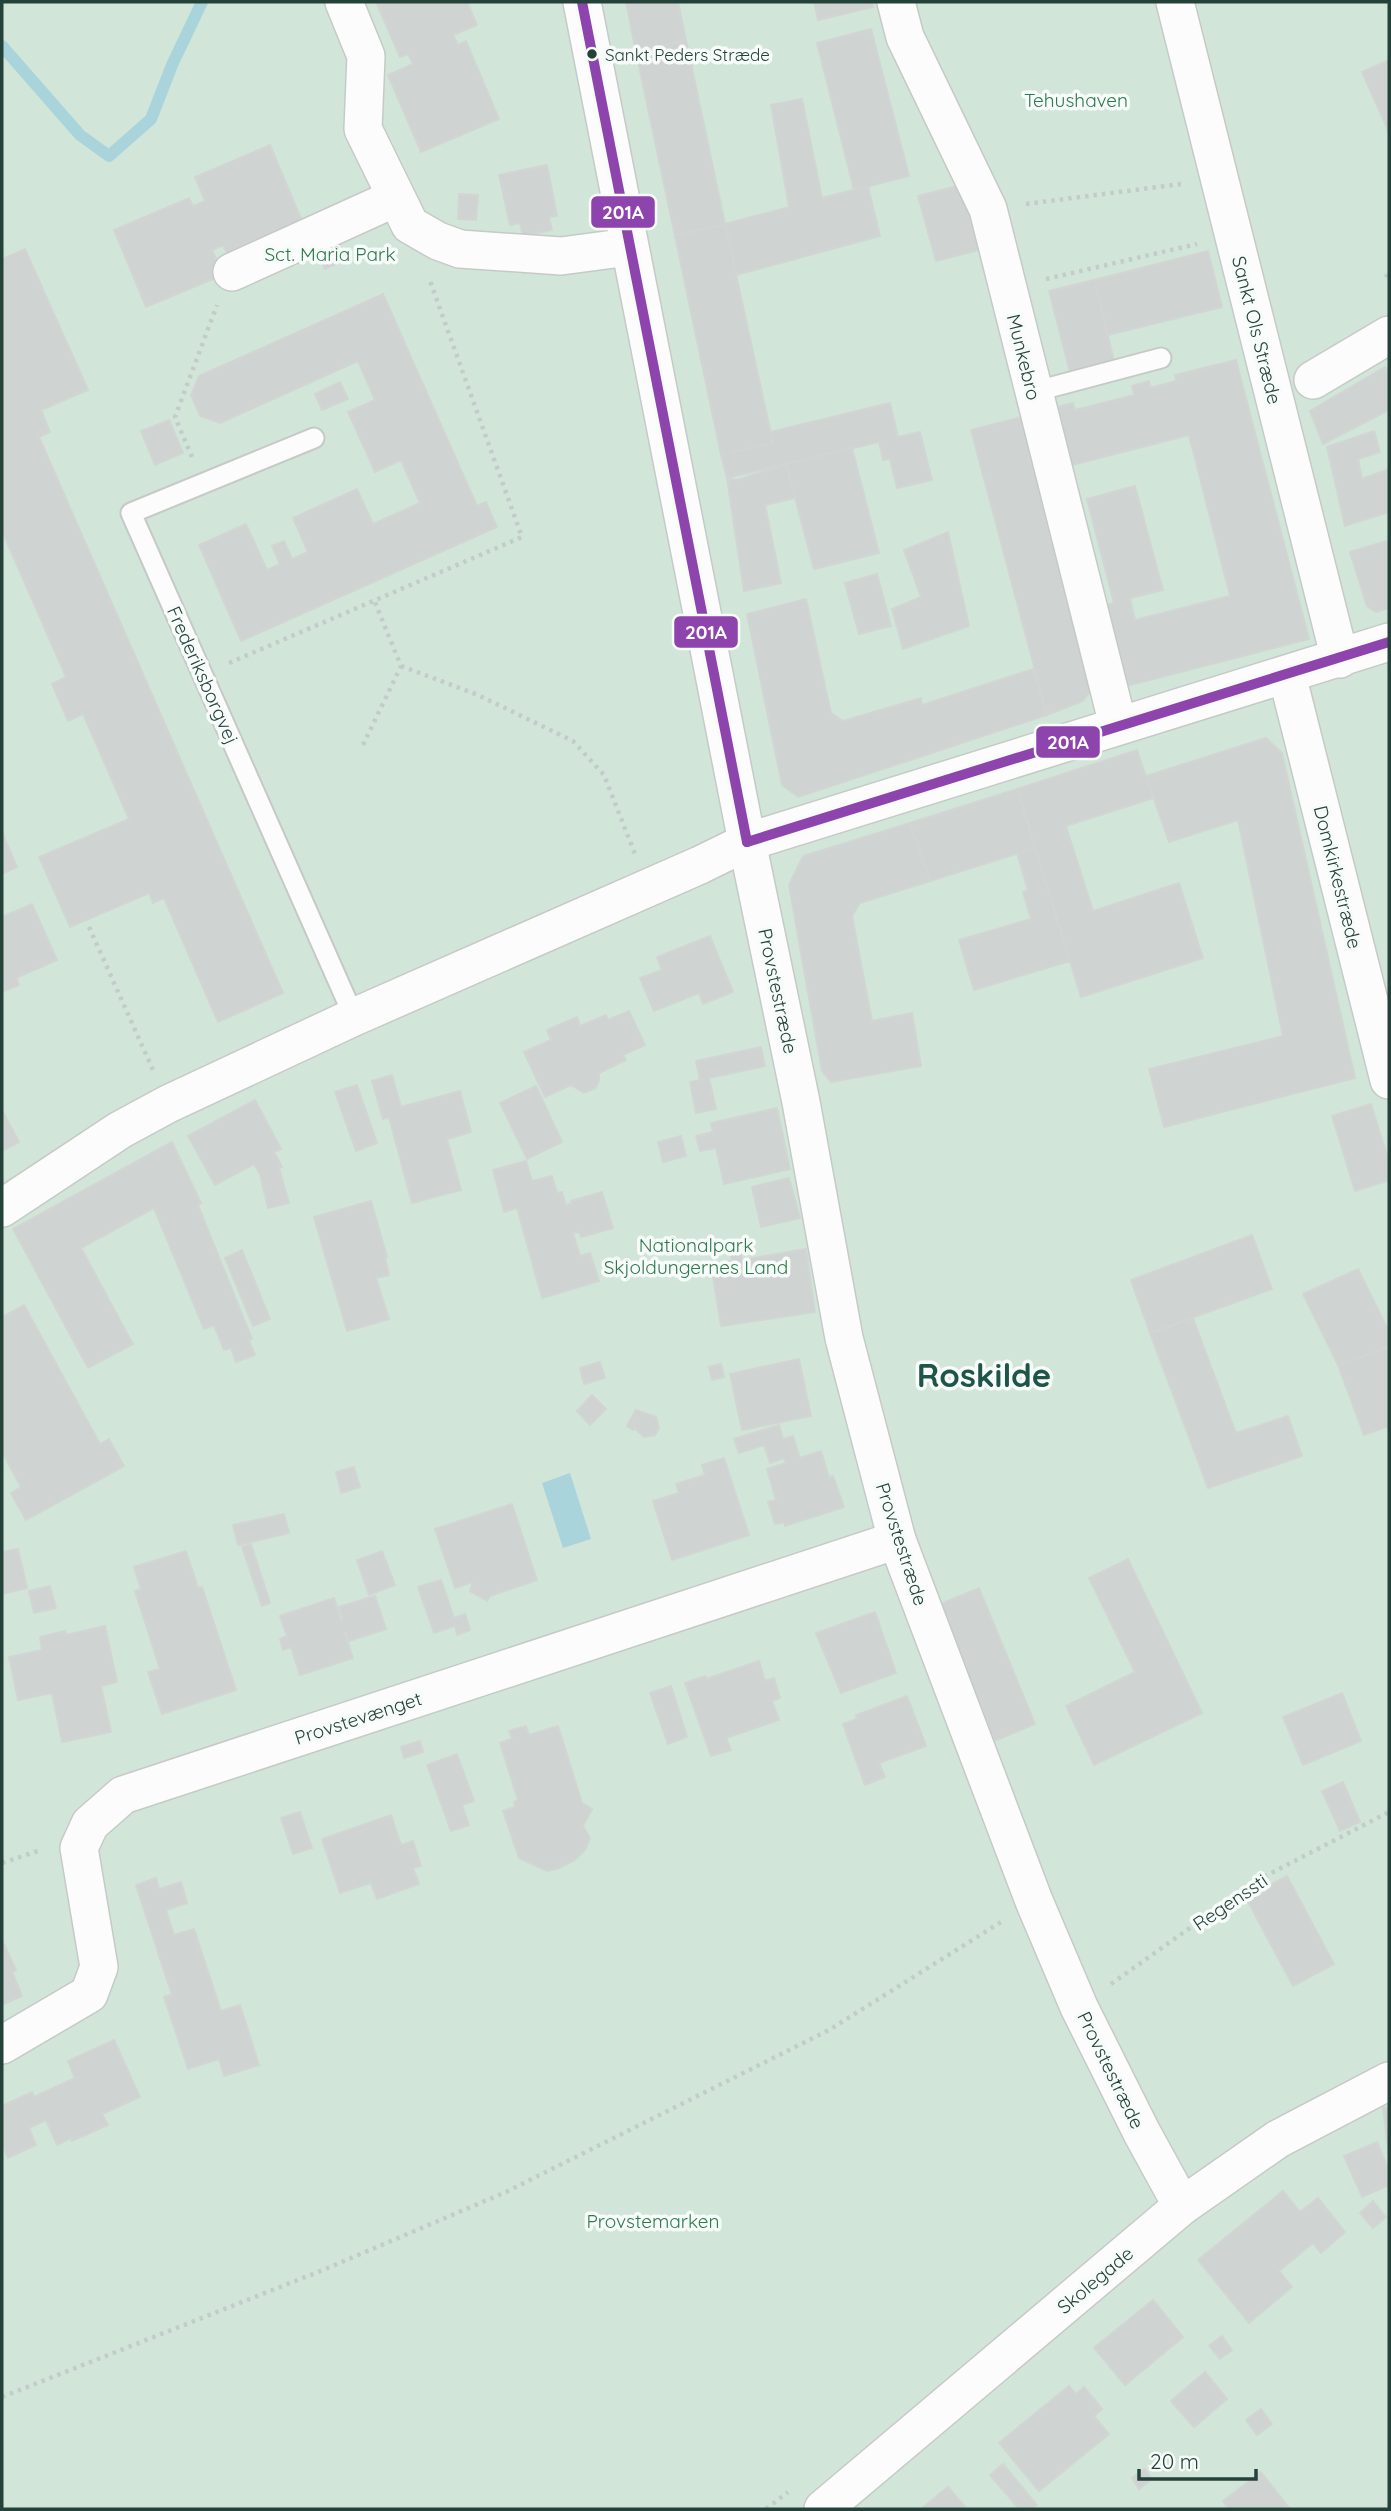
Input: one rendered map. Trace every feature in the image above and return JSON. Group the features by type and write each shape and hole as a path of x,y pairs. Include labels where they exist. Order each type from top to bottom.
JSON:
{"street":[{"path":"344,2 366,55 363,129 403,212 438,242 460,249 561,256 629,247"},
{"name":"Provstestræde","path":"582,2 747,842 801,1102 844,1338 897,1540 1034,1901 1079,2007 1182,2206"},
{"name":"Munkebro","path":"897,2 905,37 988,209 1118,725"},
{"name":"Sankt Ols Stræde","path":"1176,3 1340,659"},
{"path":"232,272 403,212"},
{"path":"1313,380 1389,335"},
{"path":"2,1208 120,1130 168,1104 354,1017 747,842 1389,642"},
{"name":"Domkirkestræde","path":"1287,675 1389,1080"},
{"name":"Provstevænget","path":"2,2045 89,1994 99,1968 79,1848 90,1824 123,1796 897,1540"},
{"name":"Skolegade","path":"823,2509 1182,2206 1278,2139 1389,2081"}],"lane":[{"path":"1033,392 1161,358"},
{"name":"Frederiksborgvej","path":"314,438 131,513 354,1017"}],"path":[{"path":"988,209 1220,178"},
{"path":"202,674 522,537 403,212"},
{"path":"1007,288 1234,235"},
{"path":"204,483 175,417 232,272"},
{"path":"1386,274 1389,281"},
{"path":"374,600 401,666 478,695 573,741 604,775 647,888"},
{"path":"363,745 401,666"},
{"path":"89,927 168,1104"},
{"name":"Regenssti","path":"1079,2007 1256,1881 1389,1812"},
{"path":"2,2397 323,2270 506,2192 829,2030 1034,1901"}],"green space":[{"name":"Nationalpark Skjoldungernes Land","path":"2,2 1389,2 1389,2509 2,2509"}],"water":[{"path":"570,1473 591,1539 563,1548 542,1483"}],"building":[{"path":"376,2 467,2 477,25 453,35 458,45 466,41 499,119 421,152 388,75 413,64 408,54 400,57"},
{"path":"626,2 678,2 686,40 636,52"},
{"path":"814,2 872,2 873,7 818,20"},
{"path":"871,29 909,176 854,190 817,43"},
{"path":"686,40 725,224 675,236 636,52"},
{"path":"1389,60 1389,129 1388,130 1362,72"},
{"path":"802,99 822,198 868,186 880,236 736,275 725,224 789,207 771,105"},
{"path":"270,145 302,221 227,253 223,245 212,250 223,275 146,307 114,230 189,198 193,206 205,201 195,177"},
{"path":"547,165 557,216 549,217 552,230 523,236 520,223 510,225 499,175"},
{"path":"966,184 983,249 936,261 918,196"},
{"path":"459,194 478,195 476,220 458,219"},
{"path":"725,224 773,443 721,455 675,236"},
{"path":"336,243 343,261 325,269 317,252"},
{"path":"25,249 88,390 41,410 50,432 39,437 283,993 218,1022 164,898 153,903 149,893 70,927 39,857 129,819 83,714 68,721 52,684 66,677 2,531 2,259"},
{"path":"1208,251 1222,307 1108,335 1094,280"},
{"path":"1094,280 1114,361 1070,372 1049,291"},
{"path":"383,294 477,506 486,502 497,527 241,641 199,545 246,524 267,570 280,564 272,546 284,541 292,559 308,552 293,518 357,489 373,524 420,503 401,460 375,472 348,412 375,400 358,361 220,423 200,416 191,395 199,376"},
{"path":"1236,360 1309,639 1119,688 1098,607 1114,603 1087,499 1135,486 1163,590 1130,598 1135,620 1230,596 1189,435 1068,466 1053,408 1073,403 1075,410 1134,395 1132,386 1149,381 1150,388 1176,381 1175,375"},
{"path":"1385,367 1389,374 1389,410 1323,444 1310,411"},
{"path":"340,382 348,399 322,410 315,394"},
{"path":"890,403 898,437 920,432 932,480 897,488 890,459 883,460 879,442 727,478 721,455 773,443 770,432"},
{"path":"1022,417 1093,687 1083,701 1047,715 971,430"},
{"path":"169,420 183,453 155,465 141,431"},
{"path":"1374,431 1380,452 1358,459 1362,479 1389,469 1389,512 1345,526 1327,447"},
{"path":"852,448 879,553 814,569 786,464"},
{"path":"786,464 795,498 765,505 781,583 744,591 727,478 737,480"},
{"path":"948,532 969,626 903,649 892,609 921,597 904,550"},
{"path":"1386,541 1389,549 1389,608 1376,612 1367,606 1350,552"},
{"path":"877,574 891,626 859,634 845,583"},
{"path":"806,599 831,713 843,721 921,698 922,705 1033,669 1047,715 798,797 782,785 747,614"},
{"path":"1266,738 1282,753 1355,1078 1164,1127 1149,1069 1283,1036 1238,820 1169,842 1146,776"},
{"path":"1137,750 1153,798 1066,826 1093,911 1179,883 1203,958 1081,997 1017,789"},
{"path":"1017,789 1035,848 930,881 910,823"},
{"path":"910,823 930,881 860,903 852,916 872,1021 912,1013 921,1066 831,1082 822,1071 789,885 803,856"},
{"path":"2,832 17,867 2,874"},
{"path":"1035,848 1070,961 974,990 959,940 1031,919 1023,892 1028,890 1017,853"},
{"path":"32,904 57,960 16,978 19,985 2,992 2,917"},
{"path":"710,936 733,992 703,1004 699,993 654,1011 640,978 662,970 657,957"},
{"path":"629,1011 645,1045 623,1055 626,1060 599,1073 596,1088 584,1093 571,1085 545,1097 524,1052 551,1040 547,1030 577,1017 580,1026 606,1015 608,1020"},
{"path":"761,1047 765,1066 709,1078 716,1109 696,1113 690,1082 700,1080 696,1061"},
{"path":"392,1075 401,1107 460,1091 471,1132 447,1139 461,1190 412,1203 389,1117 383,1119 372,1081"},
{"path":"357,1085 377,1143 356,1151 335,1092"},
{"path":"536,1086 562,1142 527,1159 500,1103"},
{"path":"255,1100 281,1149 274,1152 282,1167 279,1168 289,1203 268,1208 260,1174 254,1164 215,1185 188,1136"},
{"path":"1371,1104 1389,1162 1389,1180 1355,1191 1332,1116"},
{"path":"777,1108 790,1169 724,1184 716,1148 700,1151 696,1136 713,1132 711,1123"},
{"path":"2,1110 19,1142 2,1151"},
{"path":"681,1136 686,1156 663,1162 658,1142"},
{"path":"172,1142 201,1203 198,1205 252,1339 249,1340 255,1355 236,1362 231,1348 224,1350 214,1325 204,1329 154,1208 81,1248 133,1344 88,1368 13,1229"},
{"path":"526,1161 532,1181 552,1176 557,1193 562,1192 566,1205 602,1192 613,1228 581,1237 579,1232 573,1233 580,1256 590,1253 599,1281 542,1298 517,1208 504,1212 493,1170"},
{"path":"789,1178 800,1218 761,1227 752,1187"},
{"path":"371,1201 387,1257 389,1275 376,1278 389,1319 347,1331 314,1217"},
{"path":"1252,1235 1272,1289 1150,1333 1131,1280"},
{"path":"806,1249 815,1312 721,1326 711,1264 732,1261 731,1254 741,1252 742,1260"},
{"path":"242,1250 270,1319 253,1326 225,1258"},
{"path":"1358,1269 1389,1332 1389,1347 1338,1365 1303,1294"},
{"path":"24,1305 100,1444 109,1439 124,1466 26,1520 11,1493 21,1487 2,1452 2,1317"},
{"path":"1193,1318 1236,1433 1288,1416 1302,1456 1208,1488 1150,1333"},
{"path":"1389,1347 1389,1426 1364,1435 1338,1365"},
{"path":"799,1359 811,1416 742,1430 730,1374"},
{"path":"600,1362 605,1378 584,1384 580,1368"},
{"path":"721,1364 724,1377 712,1380 709,1367"},
{"path":"592,1395 606,1409 590,1425 577,1411"},
{"path":"636,1410 656,1417 659,1428 655,1435 644,1437 634,1428 633,1430 627,1426"},
{"path":"779,1425 783,1439 793,1436 800,1458 821,1451 829,1477 833,1476 844,1507 785,1526 784,1522 775,1524 768,1502 776,1500 767,1469 786,1463 784,1458 770,1463 764,1445 739,1453 734,1439"},
{"path":"724,1458 749,1535 672,1560 653,1501 679,1493 676,1484 705,1475 702,1465"},
{"path":"354,1467 360,1487 341,1493 336,1472"},
{"path":"512,1504 537,1580 490,1596 487,1601 470,1591 473,1582 455,1588 435,1529"},
{"path":"284,1514 289,1533 238,1545 233,1525"},
{"path":"251,1544 270,1603 262,1606 242,1547"},
{"path":"18,1549 27,1588 2,1594 2,1552"},
{"path":"186,1551 198,1588 202,1587 236,1690 162,1714 148,1672 160,1669 135,1591 141,1589 134,1567"},
{"path":"382,1551 395,1585 369,1595 357,1560"},
{"path":"1128,1559 1202,1713 1094,1765 1066,1706 1135,1672 1089,1578"},
{"path":"441,1580 454,1618 465,1614 470,1630 457,1635 455,1626 434,1633 418,1587"},
{"path":"50,1586 56,1608 34,1613 29,1591"},
{"path":"979,1588 1035,1724 994,1741 938,1605"},
{"path":"375,1596 386,1629 349,1641 346,1632 353,1658 300,1675 291,1647 283,1650 280,1639 287,1636 280,1616 334,1598 341,1621 343,1620 339,1607"},
{"path":"875,1612 896,1673 841,1693 816,1633"},
{"path":"105,1626 117,1682 101,1686 111,1732 62,1742 52,1693 18,1700 9,1657 42,1650 40,1637 65,1631 66,1635"},
{"path":"759,1661 765,1681 774,1678 780,1698 772,1701 779,1720 726,1738 731,1750 711,1756 685,1683 706,1676 706,1679"},
{"path":"671,1686 687,1737 668,1744 650,1693"},
{"path":"1342,1693 1361,1741 1303,1765 1283,1717"},
{"path":"907,1696 926,1746 879,1763 885,1777 865,1785 843,1724 857,1719 856,1715"},
{"path":"526,1726 529,1735 558,1726 582,1803 592,1809 583,1826 590,1838 585,1850 575,1860 547,1871 519,1858 503,1811 515,1807 514,1802 518,1800 500,1743 512,1739 509,1731"},
{"path":"420,1741 423,1752 404,1758 401,1747"},
{"path":"457,1754 474,1801 462,1805 469,1825 451,1831 427,1765"},
{"path":"1343,1782 1360,1822 1340,1831 1322,1791"},
{"path":"300,1812 312,1848 293,1854 281,1818"},
{"path":"391,1815 401,1845 413,1841 421,1866 413,1868 419,1884 377,1899 371,1883 340,1893 322,1839"},
{"path":"1287,1876 1334,1964 1293,1986 1246,1898"},
{"path":"156,1878 159,1889 181,1882 187,1903 166,1910 174,1935 194,1929 221,2011 240,2005 259,2065 224,2076 219,2059 188,2069 164,1997 172,1995 136,1885"},
{"path":"4,1944 16,1970 12,1972 22,1996 2,2005 2,1945"},
{"path":"114,2040 140,2097 102,2114 108,2125 57,2145 46,2120 29,2128 36,2145 8,2158 2,2143 2,2106 32,2092 34,2097 75,2078 68,2061"},
{"path":"1389,2107 1389,2156 1383,2108"},
{"path":"1377,2142 1389,2171 1389,2185 1362,2197 1344,2156"},
{"path":"1283,2191 1300,2212 1318,2198 1345,2232 1321,2253 1313,2243 1279,2271 1292,2287 1249,2323 1198,2260"},
{"path":"1373,2201 1386,2217 1373,2228 1360,2213"},
{"path":"1153,2300 1183,2337 1125,2385 1094,2348"},
{"path":"1222,2336 1232,2350 1220,2359 1209,2346"},
{"path":"1205,2372 1227,2399 1194,2427 1171,2401"},
{"path":"1069,2386 1076,2394 1084,2387 1102,2409 1094,2416 1109,2434 1039,2491 999,2443"},
{"path":"1261,2409 1272,2424 1257,2435 1246,2420"},
{"path":"1003,2464 1037,2505 1032,2509 1019,2509 990,2475"},
{"path":"1145,2469 1152,2479 1139,2489 1132,2478"},
{"path":"1261,2472 1290,2509 1229,2509 1223,2501"},
{"path":"948,2487 967,2509 921,2509"}],"waterway":[{"path":"2,46 80,135 109,156 151,119 172,65 202,2"}],"transit line":[{"name":"201A","path":"582,2 747,842"},
{"name":"201A","path":"747,842 1389,642"}],"place":[{"name":"Sankt Peders Stræde","path":"592,54"}],"district":[{"name":"Roskilde","path":"984,1375"}],"park label":[{"name":"Tehushaven","path":"1076,100"},
{"name":"Sct. Maria Park","path":"330,254"},
{"name":"Provstemarken","path":"653,2221"}]}
